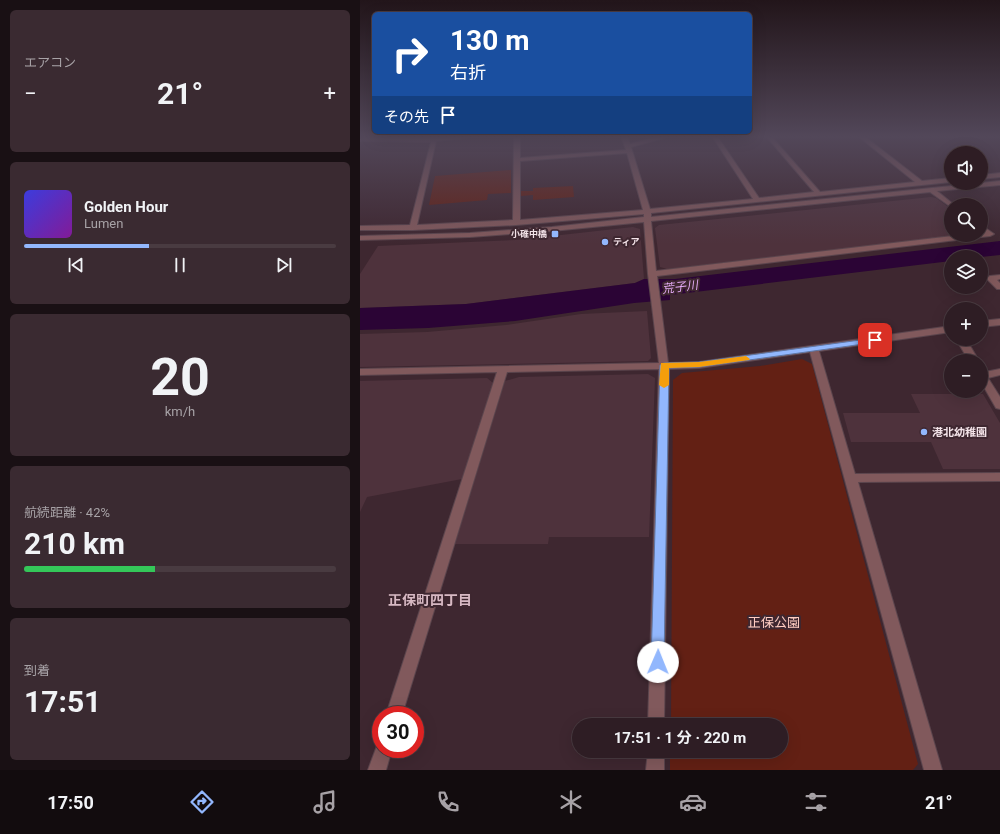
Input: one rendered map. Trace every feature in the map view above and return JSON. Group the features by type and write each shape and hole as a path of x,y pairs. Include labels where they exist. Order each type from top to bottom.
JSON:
{"street":[{"path":"413,228 426,172"},
{"path":"516,172 516,223"},
{"path":"636,172 647,211 652,277 664,365 656,718"},
{"path":"738,172 756,200"},
{"path":"800,172 818,193"},
{"path":"907,172 921,183"},
{"path":"988,176 1000,175"},
{"path":"360,228 413,228 516,223 944,181"},
{"path":"360,238 470,235 552,229 1000,183"},
{"path":"931,190 944,200"},
{"path":"990,234 1000,233"},
{"path":"652,277 944,240"},
{"path":"1000,276 990,278 1000,287"},
{"path":"988,323 1000,322"},
{"path":"360,372 699,365 944,329"},
{"path":"814,349 933,770"},
{"path":"397,706 503,369"},
{"path":"988,374 1000,372"},
{"path":"988,385 1000,406"},
{"path":"850,478 1000,478"},
{"path":"377,770 381,758"},
{"path":"655,770 656,758"}],"shaded area":[{"path":"931,197 936,198 944,204 944,237 667,269 660,267 655,228 659,225"},
{"path":"633,227 640,229 644,279 635,283 466,304 360,308 360,274 378,246 516,240"},
{"path":"647,311 651,358 648,361 360,367 360,334 427,332 506,325 581,314"},
{"path":"648,374 655,378 649,537 549,537 548,544 455,544 505,381 519,377"},
{"path":"487,378 493,383 462,479 367,497 360,512 360,381"},
{"name":"港北幼稚園","path":"911,394 944,394 944,398 985,398 1000,423 1000,469 943,469 931,442 851,442 843,413 920,413"}],"green space":[{"path":"487,172 511,172 511,193 488,194 487,200 429,205 435,176"},
{"path":"573,186 574,197 533,200 533,195 521,196 521,191 533,191 533,188"},
{"name":"正保公園","path":"802,359 812,364 918,764 913,770 670,770 670,758 788,758 788,718 671,718 673,380 682,373 760,366"}],"water":[{"name":"荒子川","path":"1000,241 1000,255 988,256 988,250 944,250 944,262 670,295 670,300 634,303 515,321 428,328 360,330 360,308 466,304 635,283 644,279 675,279"}],"slow traffic":[{"path":"664,385 664,365 699,365 746,359"}],"place":[{"name":"小碓中橋","path":"555,234"},
{"name":"ティア","path":"605,242"},
{"name":"港北幼稚園","path":"924,432"}],"district":[{"name":"正保町四丁目","path":"430,600"}],"route":[{"path":"658,662 664,365 699,365 875,340"}]}
